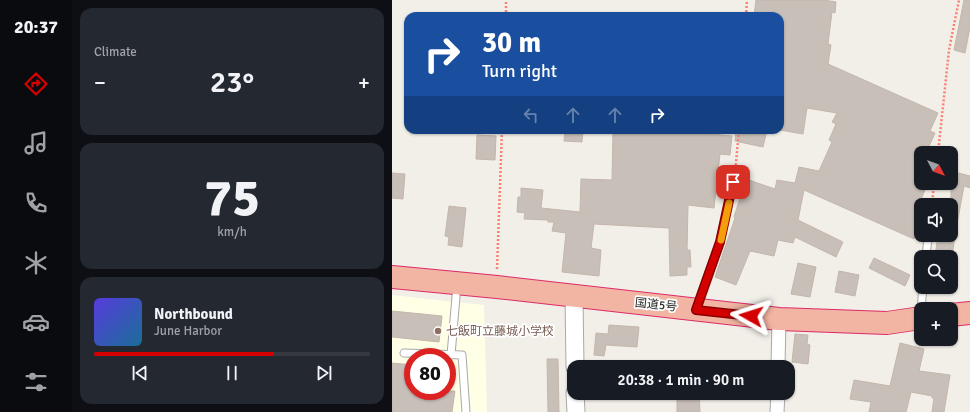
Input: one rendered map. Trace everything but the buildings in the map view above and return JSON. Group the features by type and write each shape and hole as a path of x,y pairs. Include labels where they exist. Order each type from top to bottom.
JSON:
{"highway":[{"name":"国道5号","path":"392,277 497,287 779,319 887,323 914,316"},
{"path":"958,314 970,312"}],"street":[{"path":"574,296 575,360"},
{"path":"778,360 779,319"},
{"path":"575,400 576,412"},
{"path":"777,412 778,400"}],"lane":[{"path":"696,310 720,242 733,182"},
{"path":"452,348 457,283"},
{"path":"456,355 462,355 466,412"}],"path":[{"path":"506,0 506,12"},
{"path":"746,12 747,0"},
{"path":"939,146 949,50 958,0"},
{"path":"497,287 502,134"},
{"path":"733,182 738,152 739,134"}],"shaded area":[{"name":"七飯町立藤城小学校","path":"392,295 484,305 487,412 392,412"}],"slow traffic":[{"path":"721,240 729,203"}],"place":[{"name":"七飯町立藤城小学校","path":"438,331"}],"route":[{"path":"733,182 720,242 696,310 751,316"}]}
